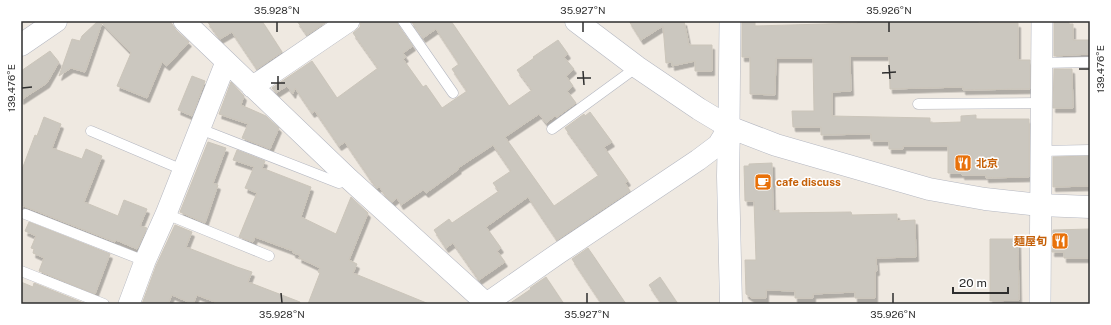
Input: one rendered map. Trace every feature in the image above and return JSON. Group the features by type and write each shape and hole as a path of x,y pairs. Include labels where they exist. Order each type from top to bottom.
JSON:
{"street":[{"path":"21,45 56,21"},
{"path":"184,21 469,297 487,304 559,253 698,160 718,145 729,127"},
{"path":"252,87 349,21"},
{"path":"576,21 637,67 699,109 729,127 776,145 929,189 985,199 1040,205 1090,207"},
{"path":"730,21 728,176 731,304"},
{"path":"1040,304 1042,21"},
{"path":"129,304 226,62"}],"lane":[{"path":"403,21 453,93"},
{"path":"1041,63 1090,62"},
{"path":"552,129 637,67"},
{"path":"918,104 1041,103"},
{"path":"200,129 339,183 348,179"},
{"path":"91,131 183,170"},
{"path":"1041,151 1090,150"},
{"path":"25,214 145,261"},
{"path":"166,214 269,256"},
{"path":"21,272 104,304"}],"building":[{"path":"98,21 170,21 176,30 189,42 167,66 162,62 147,98 117,86 131,53 102,23 85,72 71,68 59,76 72,39 80,41 82,36"},
{"path":"207,21 262,21 282,52 257,69 232,32 220,39"},
{"path":"297,21 328,21 307,35"},
{"path":"361,21 397,21 398,25 413,46 403,53 406,57 403,59 423,87 426,85 442,108 467,91 452,69 459,64 436,29 423,38 411,21 451,21 509,106 532,90 517,70 558,40 568,54 564,57 574,69 566,76 573,86 567,91 576,103 546,123 539,114 505,137 554,206 599,175 565,128 584,114 585,116 590,112 612,142 604,147 628,181 625,183 630,191 557,240 528,197 486,227 501,248 497,251 505,262 479,280 453,243 446,248 434,230 449,219 452,223 499,191 493,183 511,171 493,145 458,168 459,169 426,193 423,190 401,205 397,198 392,202 386,197 379,186 377,189 345,142 339,146 315,111 312,113 295,88 293,94 287,86 276,93 272,88 312,61 337,98 378,68 353,33 360,27"},
{"path":"629,21 684,21 689,45 712,45 712,71 695,71 695,61 672,66 672,62 666,63 663,26 641,40"},
{"path":"858,21 978,21 978,23 1018,23 1018,60 1030,60 1030,89 963,90 963,87 890,89 889,56 850,56 851,91 832,92 832,116 930,118 930,123 961,122 961,116 976,115 976,119 1029,119 1029,177 986,178 986,175 962,175 962,173 948,173 948,146 903,146 903,149 889,149 889,141 871,141 871,134 821,135 821,127 793,127 792,111 814,111 813,58 776,58 775,95 750,94 750,57 742,57 742,22 755,22 755,26 858,23"},
{"path":"1054,21 1069,21 1069,24 1073,24 1073,40 1090,40 1090,54 1054,56"},
{"path":"50,51 59,62 47,83 21,100 21,71"},
{"path":"1054,69 1072,69 1073,108 1053,108"},
{"path":"192,76 205,81 192,116 178,110"},
{"path":"231,82 244,96 241,105 266,116 279,128 270,149 242,138 248,124 219,114"},
{"path":"44,117 61,124 52,148 82,159 86,149 102,156 84,202 118,216 124,200 147,209 140,226 147,228 137,249 116,240 115,242 21,205 21,172 35,135 37,136"},
{"path":"208,142 226,148 213,183 218,185 205,223 180,212"},
{"path":"237,150 265,161 262,168 311,187 301,217 336,234 351,197 368,213 349,260 357,264 353,273 429,304 308,304 320,273 318,272 320,268 299,258 300,255 293,253 293,251 255,237 253,242 239,237 257,193 245,188 254,167 233,160"},
{"path":"1090,156 1090,186 1053,187 1053,157"},
{"path":"772,163 773,211 779,210 779,213 851,212 852,215 897,214 897,221 915,220 916,257 876,258 877,271 875,271 875,298 855,298 855,292 813,294 813,298 795,298 795,291 766,290 766,298 752,298 746,294 745,260 756,260 754,201 745,201 744,166 749,166 749,164"},
{"path":"29,222 110,254 95,294 39,271 44,258 33,253 34,249 31,248 36,236 25,231"},
{"path":"175,225 192,232 186,247 252,272 248,282 300,302 300,304 220,304 197,295 193,304 172,295 168,304 142,304 156,266"},
{"path":"1090,229 1090,258 1064,258 1064,252 1052,252 1053,230"},
{"path":"990,239 1018,239 1019,300 990,301"},
{"path":"588,248 626,304 602,304 572,259"},
{"path":"546,277 564,304 509,304 531,289 530,288"},
{"path":"660,277 678,304 662,304 649,285"},
{"path":"21,282 33,287 34,283 86,304 21,304"}],"place":[{"name":"北京","path":"963,163"},
{"name":"cafe discuss","path":"763,182"},
{"name":"麺屋旬","path":"1060,241"}]}
